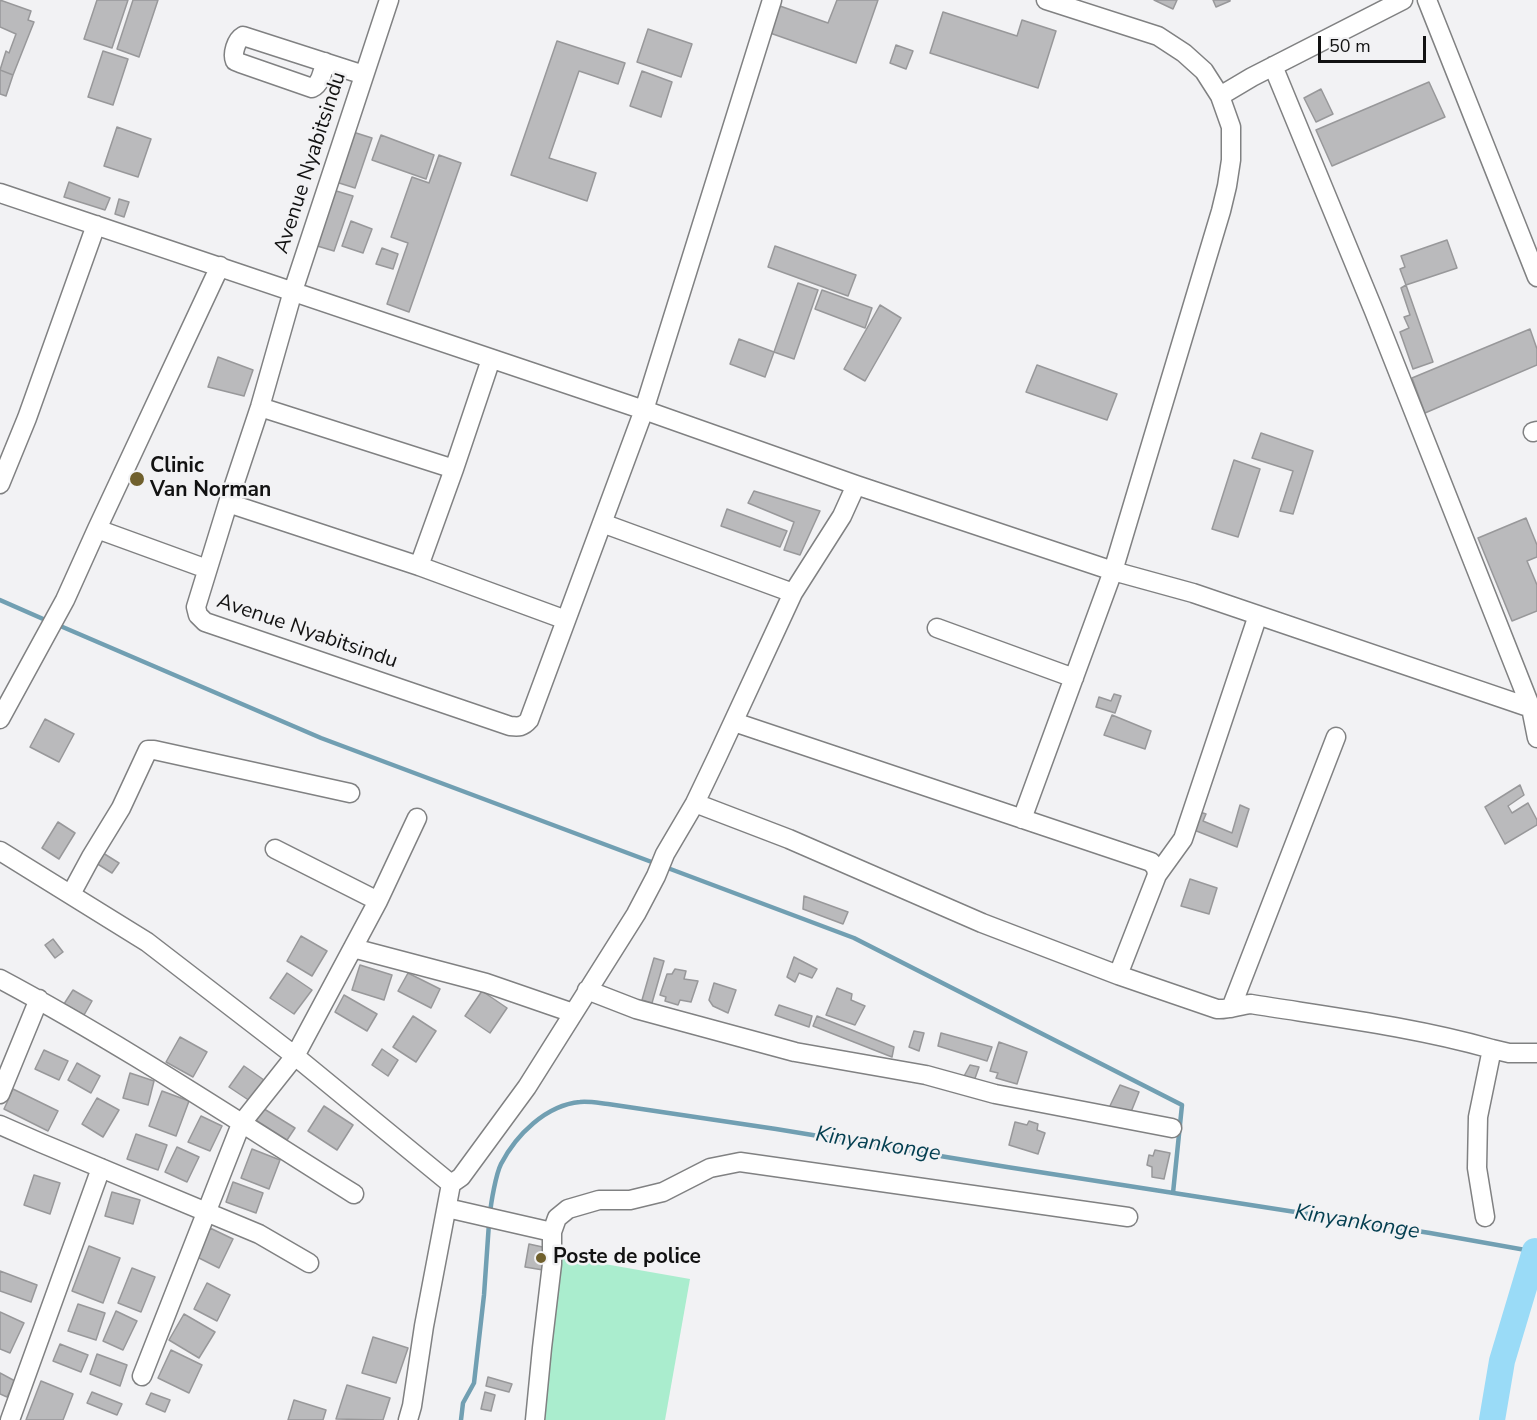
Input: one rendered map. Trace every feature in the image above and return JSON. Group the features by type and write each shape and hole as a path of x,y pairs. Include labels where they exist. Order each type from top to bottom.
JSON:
{"street":[{"name":"Avenue Nyabitsindu","path":"389,0 292,291 260,407 196,607 198,615 206,622 510,726 519,727 525,725 529,720 644,410 772,0"},
{"path":"1022,819 1113,571 1227,186 1231,160 1231,127 1220,96 1204,71 1184,53 1158,36 1046,0"},
{"path":"1220,96 1252,77 1403,0"},
{"path":"1427,0 1537,277"},
{"path":"325,62 318,83 312,88 236,61 233,56 238,39 243,36 283,48 325,62 364,75"},
{"path":"274,75 283,48"},
{"path":"1273,66 1534,709 1537,738"},
{"path":"0,193 644,410 856,485 1113,571 1194,593 1534,709"},
{"path":"0,484 27,418 96,225"},
{"path":"0,719 65,600 220,266"},
{"path":"419,566 491,359"},
{"path":"260,407 454,469"},
{"path":"408,1420 451,1184 461,1177 515,1104 636,914 656,876 664,854 695,803 793,594 842,516 856,485"},
{"path":"228,502 419,566 566,620"},
{"path":"602,523 793,594"},
{"path":"97,529 207,569"},
{"path":"1118,975 1157,875 1183,839 1258,615"},
{"path":"937,628 1074,678"},
{"path":"734,722 1151,862 1156,868 1157,875"},
{"path":"1231,1008 1336,737"},
{"path":"71,894 121,808 148,750 350,793"},
{"path":"695,803 789,839 982,923 1118,975 1217,1008 1224,1009 1251,1004 1354,1020 1509,1053 1537,1053"},
{"path":"142,1376 241,1124 295,1056 378,901 417,818"},
{"path":"275,849 378,901"},
{"path":"0,851 147,942 295,1056 451,1184"},
{"path":"353,948 486,983 573,1013"},
{"path":"0,979 39,999 164,1074 354,1194"},
{"path":"587,990 636,1009 795,1052 926,1075 995,1094 1172,1128"},
{"path":"0,1094 39,999"},
{"path":"1485,1217 1477,1168 1478,1117 1492,1049"},
{"path":"0,1125 259,1234 309,1263"},
{"path":"535,1420 552,1264 552,1232 557,1218 568,1209 599,1200 630,1200 663,1192 710,1168 740,1162 1128,1217"},
{"path":"10,1420 100,1168"},
{"path":"447,1209 552,1232"}],"green space":[{"path":"559,1256 690,1279 665,1420 530,1420"}],"building":[{"path":"0,0 31,11 28,20 34,22 13,75 0,70 6,51 9,53 16,34 0,27"},
{"path":"97,0 128,0 112,48 84,39"},
{"path":"133,0 158,0 139,57 117,49"},
{"path":"837,0 878,0 856,63 770,33 780,6 828,23"},
{"path":"1154,0 1177,0 1173,9"},
{"path":"1213,0 1230,0 1230,1 1216,7"},
{"path":"943,12 1017,36 1022,20 1056,31 1038,88 930,53"},
{"path":"648,29 692,44 681,77 637,62"},
{"path":"557,41 625,63 618,84 579,71 549,158 596,173 587,201 511,175"},
{"path":"896,45 913,51 906,69 890,63"},
{"path":"103,51 128,59 113,105 88,97"},
{"path":"0,70 13,75 6,96 0,94"},
{"path":"642,71 672,82 661,117 630,106"},
{"path":"1429,82 1445,117 1332,166 1316,130"},
{"path":"1321,89 1333,114 1316,122 1304,98"},
{"path":"117,127 151,139 138,177 104,166"},
{"path":"353,132 372,138 355,188 336,182"},
{"path":"381,135 434,155 426,179 372,160"},
{"path":"439,155 461,163 409,312 387,304 408,243 391,237 412,177 429,183"},
{"path":"69,182 110,198 105,210 64,197"},
{"path":"333,190 353,196 334,251 314,245"},
{"path":"119,199 129,202 124,217 115,214"},
{"path":"351,221 372,229 363,253 342,246"},
{"path":"1447,240 1457,268 1406,285 1400,269 1405,267 1401,256"},
{"path":"775,246 856,275 848,296 768,267"},
{"path":"382,248 398,254 393,269 376,264"},
{"path":"798,283 818,290 794,359 774,352"},
{"path":"1406,285 1433,362 1413,369 1400,332 1409,328 1404,317 1410,315 1401,288"},
{"path":"822,290 872,308 865,328 815,309"},
{"path":"880,305 901,318 865,381 844,369"},
{"path":"1530,329 1537,349 1537,365 1425,413 1412,378"},
{"path":"739,339 774,352 765,377 730,364"},
{"path":"218,357 253,370 244,396 208,387"},
{"path":"1037,365 1117,394 1107,420 1026,392"},
{"path":"1261,433 1313,451 1293,514 1280,511 1293,471 1252,458"},
{"path":"1234,460 1260,469 1238,537 1212,529"},
{"path":"754,491 820,511 800,555 784,550 794,522 748,503"},
{"path":"727,509 787,531 780,547 721,526"},
{"path":"1526,518 1537,545 1537,557 1527,561 1537,585 1537,611 1512,621 1478,538"},
{"path":"1114,694 1121,696 1115,713 1096,707 1099,697 1111,701"},
{"path":"1112,715 1151,731 1145,749 1104,735"},
{"path":"45,719 74,734 59,762 30,747"},
{"path":"1520,785 1524,795 1508,806 1512,813 1528,803 1537,820 1537,825 1505,844 1485,807"},
{"path":"1240,805 1249,809 1237,847 1194,830 1200,812 1206,814 1203,821 1232,833"},
{"path":"58,822 75,833 59,859 42,848"},
{"path":"103,853 119,863 112,873 96,863"},
{"path":"1190,879 1217,888 1209,914 1181,906"},
{"path":"804,896 848,912 843,924 803,909"},
{"path":"301,936 327,951 312,976 287,961"},
{"path":"53,939 63,952 55,958 45,945"},
{"path":"794,957 817,969 812,978 799,973 795,982 787,977"},
{"path":"654,958 664,961 652,1003 642,1000"},
{"path":"360,965 392,975 384,1000 352,990"},
{"path":"675,969 686,971 684,979 698,981 691,1002 680,1000 678,1005 665,1001 666,997 660,995 667,974 672,974"},
{"path":"287,973 312,990 294,1014 270,998"},
{"path":"408,973 440,989 431,1008 398,991"},
{"path":"714,983 736,990 728,1013 713,1006 709,1000"},
{"path":"837,988 852,994 851,1000 865,1006 855,1025 826,1015"},
{"path":"73,990 92,1001 84,1015 64,1004"},
{"path":"482,991 507,1008 490,1033 465,1016"},
{"path":"344,995 377,1014 367,1031 335,1012"},
{"path":"779,1005 812,1016 809,1027 775,1015"},
{"path":"413,1016 436,1031 416,1062 393,1047"},
{"path":"817,1016 894,1047 892,1057 813,1026"},
{"path":"914,1031 924,1033 919,1051 909,1047"},
{"path":"941,1033 992,1047 987,1061 938,1046"},
{"path":"180,1037 207,1052 193,1077 166,1062"},
{"path":"999,1042 1027,1052 1017,1084 996,1078 998,1073 990,1071"},
{"path":"382,1049 398,1060 388,1076 372,1065"},
{"path":"44,1050 68,1061 59,1080 35,1069"},
{"path":"77,1063 100,1076 91,1093 68,1080"},
{"path":"970,1065 979,1067 973,1084 962,1080"},
{"path":"244,1066 264,1080 250,1101 229,1087"},
{"path":"130,1073 154,1081 148,1105 123,1098"},
{"path":"1120,1085 1139,1092 1129,1117 1108,1110"},
{"path":"13,1089 58,1111 48,1131 4,1109"},
{"path":"162,1091 189,1101 176,1136 149,1126"},
{"path":"97,1098 119,1110 103,1137 82,1124"},
{"path":"324,1106 353,1125 337,1150 308,1131"},
{"path":"261,1107 295,1128 287,1140 254,1119"},
{"path":"201,1116 222,1126 210,1151 188,1142"},
{"path":"1029,1121 1038,1124 1037,1130 1045,1133 1038,1154 1009,1145 1015,1122 1027,1125"},
{"path":"136,1134 167,1145 158,1170 127,1159"},
{"path":"177,1147 199,1157 187,1182 165,1172"},
{"path":"252,1149 280,1160 269,1189 241,1178"},
{"path":"1155,1150 1170,1153 1164,1179 1152,1177 1152,1167 1147,1165 1149,1155 1153,1156"},
{"path":"34,1175 60,1183 50,1214 24,1205"},
{"path":"233,1182 263,1193 256,1213 226,1202"},
{"path":"112,1192 140,1200 133,1224 105,1216"},
{"path":"210,1228 233,1239 219,1268 197,1257"},
{"path":"529,1244 547,1248 543,1270 525,1267"},
{"path":"89,1246 120,1258 103,1303 72,1291"},
{"path":"132,1268 155,1277 141,1312 118,1303"},
{"path":"0,1271 37,1285 31,1302 0,1291"},
{"path":"207,1283 230,1295 217,1321 194,1309"},
{"path":"78,1304 105,1313 96,1340 68,1331"},
{"path":"116,1311 137,1321 123,1350 103,1341"},
{"path":"0,1312 24,1323 10,1353 0,1349"},
{"path":"184,1314 215,1332 199,1358 169,1340"},
{"path":"373,1337 408,1348 396,1383 362,1373"},
{"path":"60,1344 88,1355 81,1372 53,1361"},
{"path":"171,1350 202,1365 189,1393 158,1378"},
{"path":"97,1354 127,1365 120,1386 90,1374"},
{"path":"0,1373 15,1381 7,1397 0,1394"},
{"path":"488,1377 512,1384 509,1392 486,1386"},
{"path":"41,1381 73,1394 63,1420 26,1420"},
{"path":"347,1385 390,1398 383,1420 336,1419"},
{"path":"92,1392 122,1404 117,1415 87,1403"},
{"path":"485,1392 495,1395 491,1411 481,1409"},
{"path":"151,1393 170,1400 165,1412 146,1404"},
{"path":"294,1400 326,1410 323,1420 288,1420"}],"waterway":[{"path":"0,600 50,622"},
{"path":"58,625 321,738 657,864"},
{"path":"665,867 854,938 1182,1105 1173,1193"},
{"name":"Kinyankonge","path":"490,1214 499,1169 515,1142 544,1115 567,1104 586,1102 776,1129 1537,1252"},
{"name":"Kinyankonge","path":"461,1420 463,1403 474,1383 489,1223"},
{"name":"Kinyankonge","path":"1492,1420 1502,1361 1535,1251"}],"place":[{"name":"Clinic Van Norman","path":"137,479"},
{"name":"Poste de police","path":"541,1258"}]}
